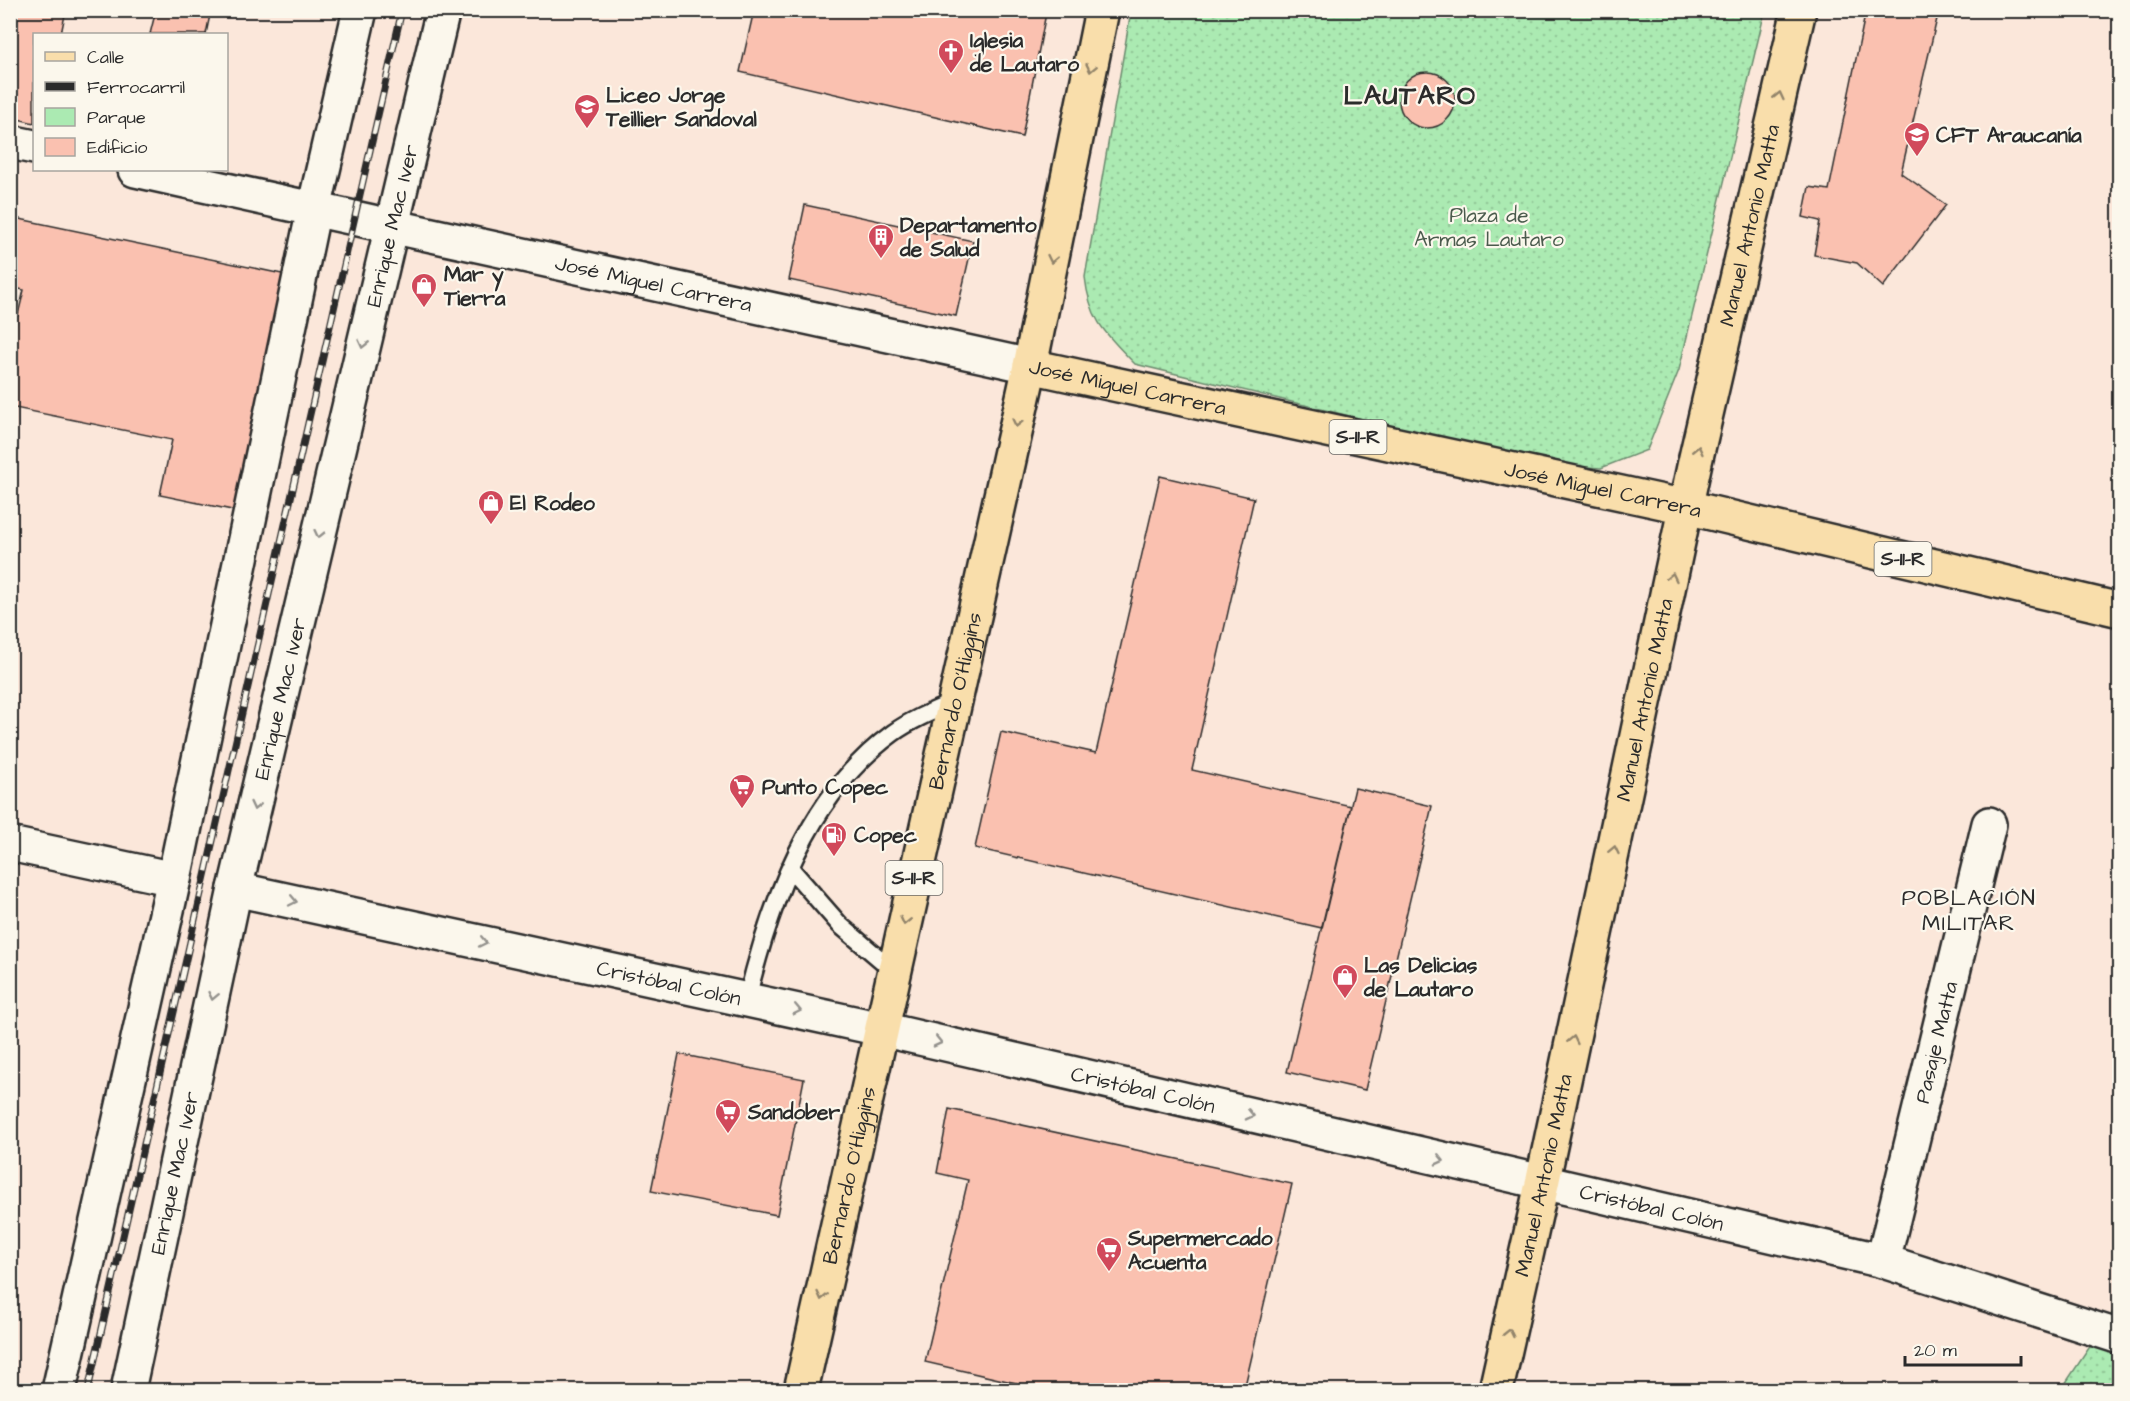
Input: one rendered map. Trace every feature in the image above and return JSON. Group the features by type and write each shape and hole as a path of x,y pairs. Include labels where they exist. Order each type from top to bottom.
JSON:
{"main road":[{"name":"Bernardo O'Higgins","path":"801,1390 1030,366 1102,10"},
{"name":"Manuel Antonio Matta","path":"1496,1390 1686,507 1799,10"},
{"name":"José Miguel Carrera","path":"1030,366 1686,507 2120,610"}],"street":[{"path":"60,1390 174,879 314,209 360,10"},
{"name":"Enrique Mac Iver","path":"128,1390 236,889 391,226 444,10"},
{"path":"10,142 33,147"},
{"name":"José Miguel Carrera","path":"140,171 1030,366"},
{"name":"Pasaje Matta","path":"1883,1261 1989,824"},
{"path":"10,844 174,879"},
{"name":"Cristóbal Colón","path":"236,889 881,1029 1542,1184 1883,1261 2120,1338"}],"lane":[{"path":"747,999 763,936 790,869 806,835 845,776 894,732 922,715 954,702"},
{"path":"790,869 840,926 894,971"}],"green space":[{"name":"Plaza de Armas Lautaro","path":"1131,11 1765,11 1679,370 1647,450 1601,468 1553,465 1135,364 1115,344 1095,316 1085,277"},
{"path":"2119,1303 2119,1390 2061,1390"}],"building":[{"path":"10,10 66,10 61,33 33,33 33,123 10,117"},
{"path":"156,10 211,10 206,33 150,33"},
{"path":"754,10 1031,10 1046,13 1022,137 740,72"},
{"path":"1866,10 1939,10 1901,173 1946,205 1883,287 1857,263 1814,255 1820,221 1803,217 1809,187 1829,190"},
{"path":"1427,72 1438,74 1447,80 1453,89 1455,100 1453,111 1447,120 1438,126 1427,128 1416,126 1407,120 1401,111 1399,100 1401,89 1407,80 1416,74"},
{"name":"Departamento de Salud","path":"805,205 973,241 956,316 789,280"},
{"path":"10,217 287,275 237,511 160,495 172,440 10,407 10,347 24,290 10,287"},
{"path":"1160,476 1254,498 1192,770 1351,806 1322,928 975,848 1001,732 1096,753"},
{"name":"Las Delicias de Lautaro","path":"1355,788 1432,806 1365,1090 1287,1072"},
{"name":"Sandober","path":"679,1054 804,1079 777,1215 651,1191"},
{"name":"Supermercado Acuenta","path":"949,1109 1292,1184 1244,1390 1046,1390 925,1362 968,1180 937,1173"}],"railway":[{"path":"88,1390 402,10"}],"place":[{"name":"Iglesia de Lautaro","path":"951,75"},
{"name":"Liceo Jorge Teillier Sandoval","path":"587,130"},
{"name":"CFT Araucanía","path":"1917,158"},
{"name":"Departamento de Salud","path":"881,260"},
{"name":"Mar y Tierra","path":"424,309"},
{"name":"El Rodeo","path":"491,526"},
{"name":"Punto Copec","path":"742,810"},
{"name":"Copec","path":"834,858"},
{"name":"Las Delicias de Lautaro","path":"1345,1000"},
{"name":"Sandober","path":"728,1135"},
{"name":"Supermercado Acuenta","path":"1109,1273"}],"district":[{"name":"LAUTARO","path":"1410,96"},
{"name":"POBLACIÓN MILITAR","path":"1969,910"}]}
